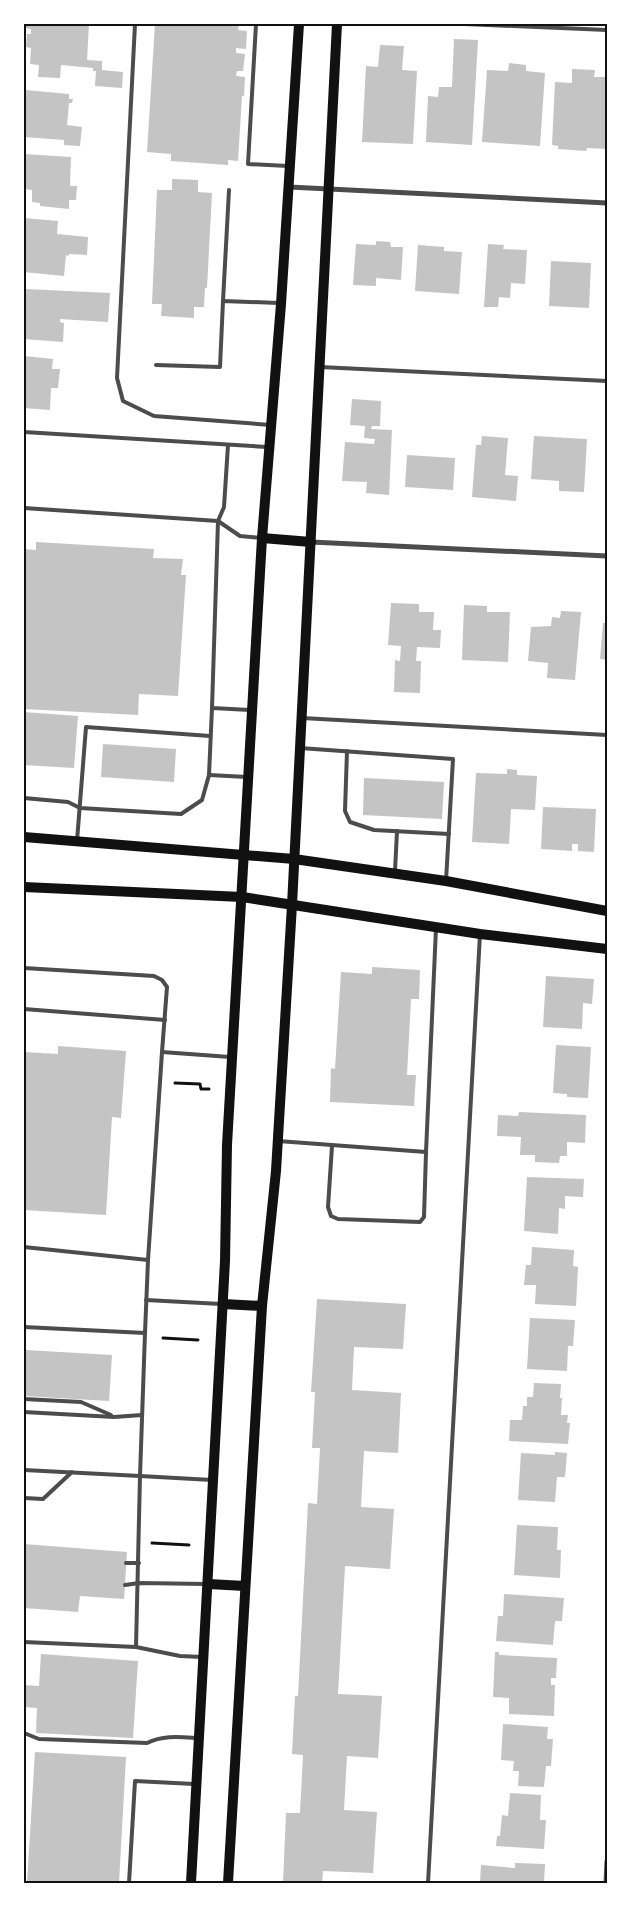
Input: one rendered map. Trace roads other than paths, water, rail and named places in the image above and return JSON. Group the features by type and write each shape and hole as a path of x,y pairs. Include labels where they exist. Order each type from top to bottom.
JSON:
{"main road":[{"path":"191,1883 223,1304 227,1145 262,538 281,304 299,24"},
{"path":"228,1883 262,1306 278,1141 292,904 337,24"},
{"path":"262,538 312,542"},
{"path":"24,837 294,859 446,881 607,911"},
{"path":"24,887 242,897 436,928 607,949"},
{"path":"223,1304 262,1306"},
{"path":"208,1584 246,1586"}],"street":[{"path":"289,187 607,203"},
{"path":"312,542 607,556"},
{"path":"606,1883 607,1862"}],"lane":[{"path":"135,24 117,378 123,401 154,416 272,425"},
{"path":"256,24 248,164 290,166"},
{"path":"465,24 607,30"},
{"path":"156,365 220,367 229,190"},
{"path":"223,301 281,304"},
{"path":"320,367 607,381"},
{"path":"24,432 270,447"},
{"path":"24,798 68,802 80,808 180,814 202,800 209,775 218,521 224,508 228,445"},
{"path":"24,508 218,521 240,536 262,538"},
{"path":"212,708 253,710"},
{"path":"302,718 607,735"},
{"path":"78,841 86,727 210,736"},
{"path":"300,748 453,759 446,881"},
{"path":"347,751 345,811 350,822 374,830 449,834"},
{"path":"209,775 249,777"},
{"path":"395,873 398,831"},
{"path":"332,1146 328,1207 331,1216 338,1219 420,1222 424,1217 436,928"},
{"path":"428,1883 480,934"},
{"path":"24,968 154,976 162,980 167,987 146,1300 136,1647"},
{"path":"24,1009 165,1020"},
{"path":"162,1052 232,1057"},
{"path":"278,1141 426,1152"},
{"path":"24,1247 148,1260"},
{"path":"146,1300 223,1304"},
{"path":"24,1327 145,1332"},
{"path":"24,1399 81,1402 114,1417"},
{"path":"24,1412 114,1417 142,1415"},
{"path":"24,1470 214,1480"},
{"path":"24,1498 43,1499 72,1472"},
{"path":"126,1563 139,1563"},
{"path":"125,1585 139,1583 208,1584"},
{"path":"24,1642 136,1647 180,1656 204,1657"},
{"path":"24,1733 39,1739 147,1743 155,1739 175,1737 200,1738"},
{"path":"129,1883 135,1781 197,1785"}]}
